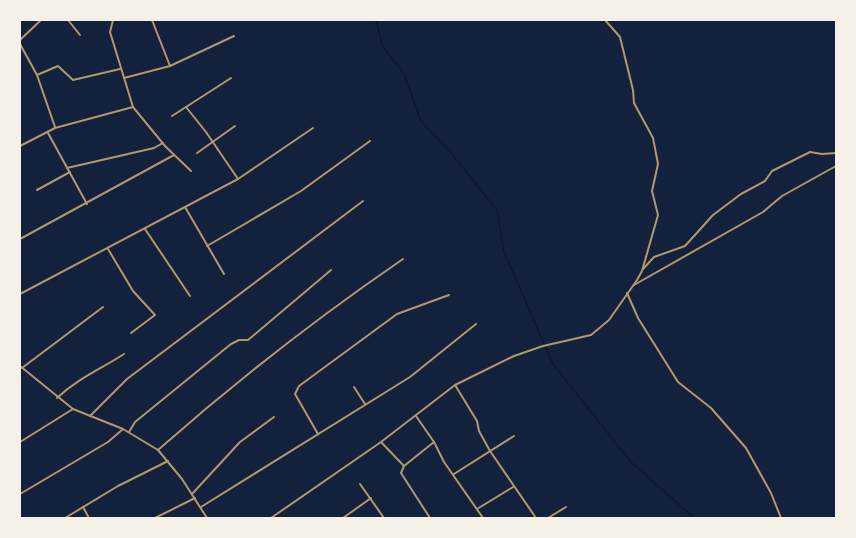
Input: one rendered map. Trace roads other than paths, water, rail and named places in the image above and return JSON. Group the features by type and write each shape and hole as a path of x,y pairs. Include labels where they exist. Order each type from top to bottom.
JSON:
{"street":[{"path":"20,40 40,20"},
{"path":"68,20 80,35"},
{"path":"113,20 110,32 133,107 163,143 191,171"},
{"path":"152,20 170,66"},
{"path":"605,20 620,37 634,102 653,138 658,164 652,191 658,215 642,271"},
{"path":"124,78 170,66 234,36"},
{"path":"20,44 36,75 55,128"},
{"path":"36,75 58,66 73,80 120,68"},
{"path":"172,116 231,78"},
{"path":"20,146 55,128 133,107"},
{"path":"186,107 238,179"},
{"path":"197,153 235,126"},
{"path":"20,294 238,179 313,128"},
{"path":"48,133 87,204"},
{"path":"207,246 301,191 370,141"},
{"path":"68,168 154,148 163,143"},
{"path":"271,518 381,442 456,385 514,356 543,346 592,335 609,320 642,271 654,257 685,246 713,215 741,194 765,181 772,172 810,152 822,154 836,153"},
{"path":"20,238 87,204 174,155"},
{"path":"632,286 763,212 782,196 836,166"},
{"path":"37,190 70,172"},
{"path":"90,416 127,379 363,201"},
{"path":"184,207 224,274"},
{"path":"145,229 190,296"},
{"path":"108,249 133,291 155,315 132,333"},
{"path":"158,450 256,368 339,303 403,260"},
{"path":"129,432 134,422 222,351 239,340 248,340 331,270"},
{"path":"627,292 638,318 674,377 685,390 711,408 746,448 772,492 780,518"},
{"path":"318,434 295,394 299,386 397,314 449,295"},
{"path":"103,307 21,367 57,398 73,408 123,429 158,450 195,498 207,518"},
{"path":"200,507 415,373 476,324"},
{"path":"57,398 72,384 124,354"},
{"path":"456,385 478,421 479,431 490,451 536,518"},
{"path":"354,387 365,404"},
{"path":"20,442 73,408"},
{"path":"415,415 434,442 444,462 483,518"},
{"path":"192,494 240,442 274,417"},
{"path":"20,494 108,442 123,429"},
{"path":"454,474 514,436"},
{"path":"381,442 404,466"},
{"path":"430,518 402,475 404,466 434,442"},
{"path":"65,518 118,486 168,461"},
{"path":"360,484 384,518"},
{"path":"477,509 513,486"},
{"path":"155,518 195,498"},
{"path":"343,518 371,498"},
{"path":"83,507 89,518"},
{"path":"548,518 566,507"}],"waterway":[{"path":"376,20 382,45 404,74 421,121 451,153 497,210 504,252 553,364 630,461 694,518"}]}
